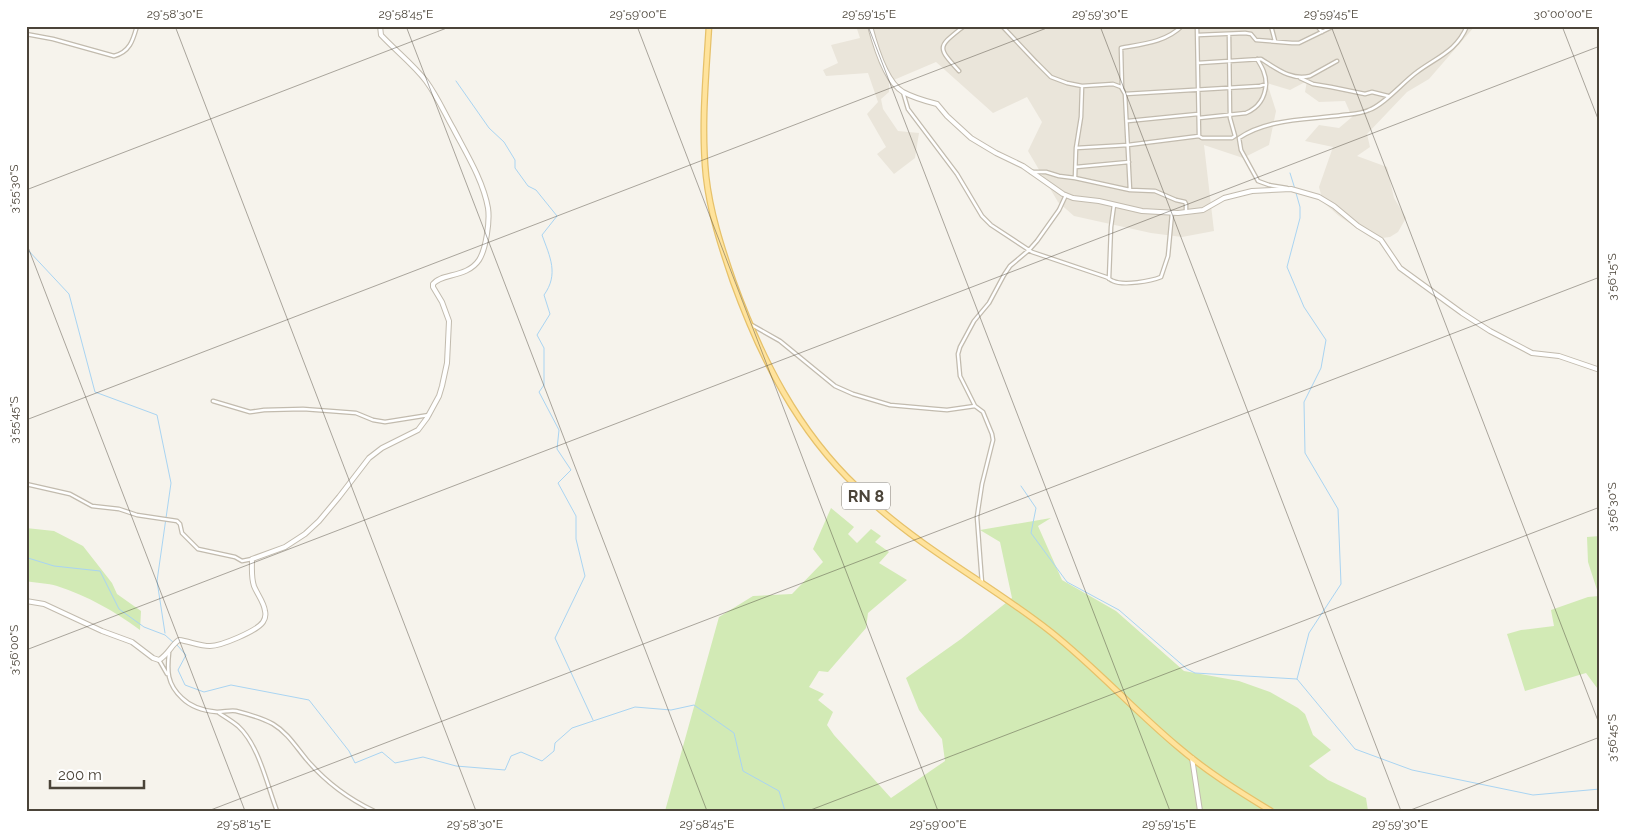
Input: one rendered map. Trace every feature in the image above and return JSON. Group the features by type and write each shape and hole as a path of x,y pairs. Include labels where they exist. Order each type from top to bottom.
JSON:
{"main road":[{"name":"RN 8","path":"709,26 703,127 707,178 718,236 738,295 760,349 784,395 801,421 842,473 874,504 914,538 1004,597 1061,640 1153,725 1192,758 1216,776 1271,811"}],"street":[{"path":"26,34 53,39 114,56 121,54 130,47 137,26"},
{"path":"26,484 70,494 92,506 119,509 137,515 177,521 180,524 182,533 198,549 235,557 242,561 285,547 305,534 319,521 369,458 382,448 418,430 439,396 447,363 449,321 442,302 436,293 434,284 439,279 456,276 466,271 479,260 483,252 487,231 488,209 472,163 438,100 426,81 381,35 380,26"},
{"path":"870,26 881,62 903,92 908,109 957,174 982,216 991,225 1029,250 1109,278 1114,282 1127,283 1153,280 1161,277 1168,256 1172,212"},
{"path":"920,26 928,26"},
{"path":"959,71 944,55 942,48 944,42 963,26"},
{"path":"1002,26 1051,77 1082,86 1114,84 1120,87 1125,94 1130,190"},
{"path":"1122,90 1121,48 1152,42 1174,34 1182,26"},
{"path":"1197,26 1199,136"},
{"path":"1245,33 1246,26"},
{"path":"1271,26 1275,41"},
{"path":"1317,26 1322,32"},
{"path":"1198,35 1245,33 1251,34 1256,40 1292,44 1299,43 1334,26"},
{"path":"1467,26 1463,37 1455,46 1435,62 1418,71 1370,110 1333,116 1286,120 1248,131 1239,138 1241,150 1258,181 1325,200 1358,226 1376,236 1400,268 1490,331 1532,353 1559,356 1600,370"},
{"path":"1076,148 1128,145 1199,136 1202,138 1232,138 1235,136 1230,114 1229,34"},
{"path":"1199,118 1246,113 1251,111 1263,99 1266,92 1266,84 1264,71 1257,59"},
{"path":"1198,63 1261,59 1270,66 1291,76 1299,77 1310,76 1337,61"},
{"path":"1299,77 1313,84 1331,88 1365,94 1372,92 1388,96"},
{"path":"1125,94 1260,86 1266,84"},
{"path":"1075,178 1082,86"},
{"path":"903,92 922,101 937,104 971,138 1066,195 1142,212 1186,212 1203,210 1224,198 1252,191 1291,189"},
{"path":"1127,121 1198,114"},
{"path":"1076,168 1129,162"},
{"path":"1030,172 1046,172 1130,190 1155,191 1184,202 1186,204 1186,212"},
{"path":"982,583 977,517 993,440 983,412 975,406 960,376 958,354 971,326 989,302 1010,266 1029,250 1059,210 1066,195"},
{"path":"1109,278 1114,205"},
{"path":"750,324 780,341 835,386 853,394 890,404 926,408 947,410 975,406"},
{"path":"213,401 250,412 303,409 330,411 356,413 373,420 385,422 429,415"},
{"path":"159,660 169,653 175,643 182,640 210,646 221,644 263,622 265,610 254,587 252,559"},
{"path":"26,601 44,604 102,631 132,642 159,660 181,698 189,704 204,710 217,712 234,711 253,716 276,727 294,743 308,761 331,783 349,797 374,811"},
{"path":"168,677 169,653"},
{"path":"217,712 240,727 258,755 277,811"},
{"path":"1192,758 1200,811"}],"shaded area":[{"path":"856,26 1475,26 1429,79 1407,92 1367,134 1370,147 1357,156 1387,167 1394,198 1406,218 1398,232 1390,237 1373,239 1339,216 1323,202 1319,187 1333,147 1305,141 1319,125 1339,128 1352,117 1345,101 1319,102 1305,92 1307,81 1290,90 1267,83 1276,111 1269,145 1243,158 1204,145 1214,231 1182,237 1151,233 1074,216 1058,202 1028,151 1042,122 1027,97 993,113 936,62 889,82 889,92 881,99 883,109 898,131 919,133 915,158 894,174 877,154 886,147 867,114 878,102 868,73 826,76 823,70 838,63 831,45 860,38"}],"green space":[{"path":"831,508 854,527 848,534 857,543 871,529 881,536 875,542 889,552 879,563 907,580 868,613 866,628 828,672 819,671 809,687 824,694 818,700 833,712 827,725 834,735 891,798 945,761 942,739 919,710 906,678 961,639 1012,598 1000,542 980,530 1051,518 1038,526 1062,580 1116,611 1184,671 1239,681 1270,692 1298,708 1305,714 1313,735 1331,750 1309,766 1328,780 1366,798 1368,811 665,811 719,617 753,596 792,594 823,562 813,549"},
{"path":"26,528 54,531 83,546 112,583 117,594 141,611 140,630 110,610 79,594 53,585 26,581"},
{"path":"1600,536 1600,692 1586,673 1525,691 1507,634 1521,630 1554,626 1551,610 1588,597 1599,596 1588,562 1587,537"}],"waterway":[{"path":"456,81 489,128 504,142 515,160 515,168 528,186 536,190 557,216 542,235 552,265 552,273 549,287 544,295 550,314 537,335 544,348 544,385 539,392 559,430 557,449 571,470 558,483 576,516 576,539 585,576 555,638 593,720"},
{"path":"1290,173 1295,189"},
{"path":"1296,193 1300,207 1300,218 1287,267 1304,307 1326,340 1321,368 1304,402 1305,453 1338,509 1341,584 1309,633 1297,679"},
{"path":"26,248 69,294 95,392 157,415 171,483 157,581 165,633"},
{"path":"1021,486 1036,508 1031,533 1067,582 1119,610 1187,669 1195,673 1297,679 1355,749 1412,770 1533,795 1600,789"},
{"path":"26,556 54,566 100,571 119,609 144,627 165,635 174,643"},
{"path":"177,645 186,655 178,670 185,685 204,692 231,685 309,700 349,751 355,763 382,752 395,763 423,757 456,766 505,770 511,756 521,752 542,761 554,751 555,743 572,728 635,707 671,710 694,705 734,733 743,771 779,791 785,811"}]}
